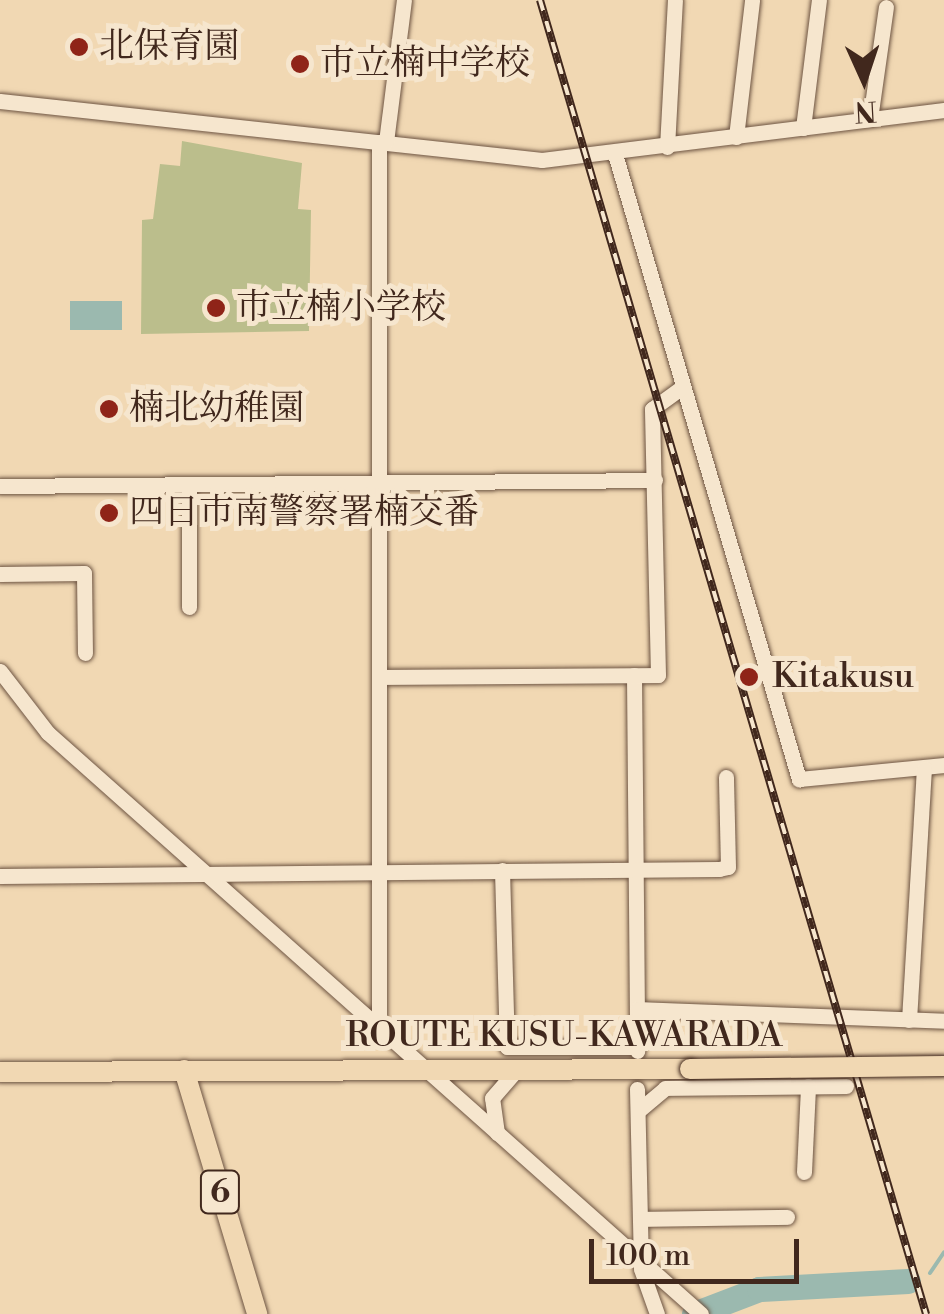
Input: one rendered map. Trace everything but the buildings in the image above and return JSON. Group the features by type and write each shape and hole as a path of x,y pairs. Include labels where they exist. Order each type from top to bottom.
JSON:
{"main road":[{"name":"ROUTE KUSU-KAWARADA","path":"0,1072 944,1066"},
{"name":"6","path":"184,1070 257,1314"}],"street":[{"path":"378,1028 382,677 376,484 383,142 404,0"},
{"path":"667,147 675,0"},
{"path":"736,137 752,0"},
{"path":"803,128 820,0"},
{"path":"870,119 886,7"},
{"path":"0,101 542,160 615,154 944,110"},
{"path":"615,154 680,389 799,779 944,766"},
{"path":"382,677 658,676 652,409 680,389"},
{"path":"0,486 655,480"},
{"path":"189,485 189,607"},
{"path":"0,574 84,573 85,653"},
{"path":"502,870 508,1047 637,1049 634,675"},
{"path":"2,678 29,715 497,1133 641,1268 696,1310"},
{"path":"909,1020 924,768"},
{"path":"0,876 728,867 726,778"},
{"path":"637,1009 944,1020"},
{"path":"497,1133 492,1098 518,1068"},
{"path":"804,1172 808,1086"},
{"path":"638,1111 665,1088 846,1086"},
{"path":"638,1089 641,1268 657,1314"},
{"path":"640,1219 787,1217"}],"green space":[{"path":"182,141 302,163 298,209 311,210 309,331 141,334 142,220 153,219 160,164 180,166"}],"water":[{"path":"70,301 122,301 122,330 70,330"}],"waterway":[{"path":"930,1273 944,1252"},
{"path":"694,1314 759,1289 908,1281"}],"railway":[{"path":"540,0 926,1314"}],"place":[{"name":"北保育園","path":"79,47"},
{"name":"市立楠中学校","path":"300,64"},
{"name":"市立楠小学校","path":"216,308"},
{"name":"楠北幼稚園","path":"109,409"},
{"name":"四日市南警察署楠交番","path":"109,513"},
{"name":"Kitakusu","path":"749,677"}]}
